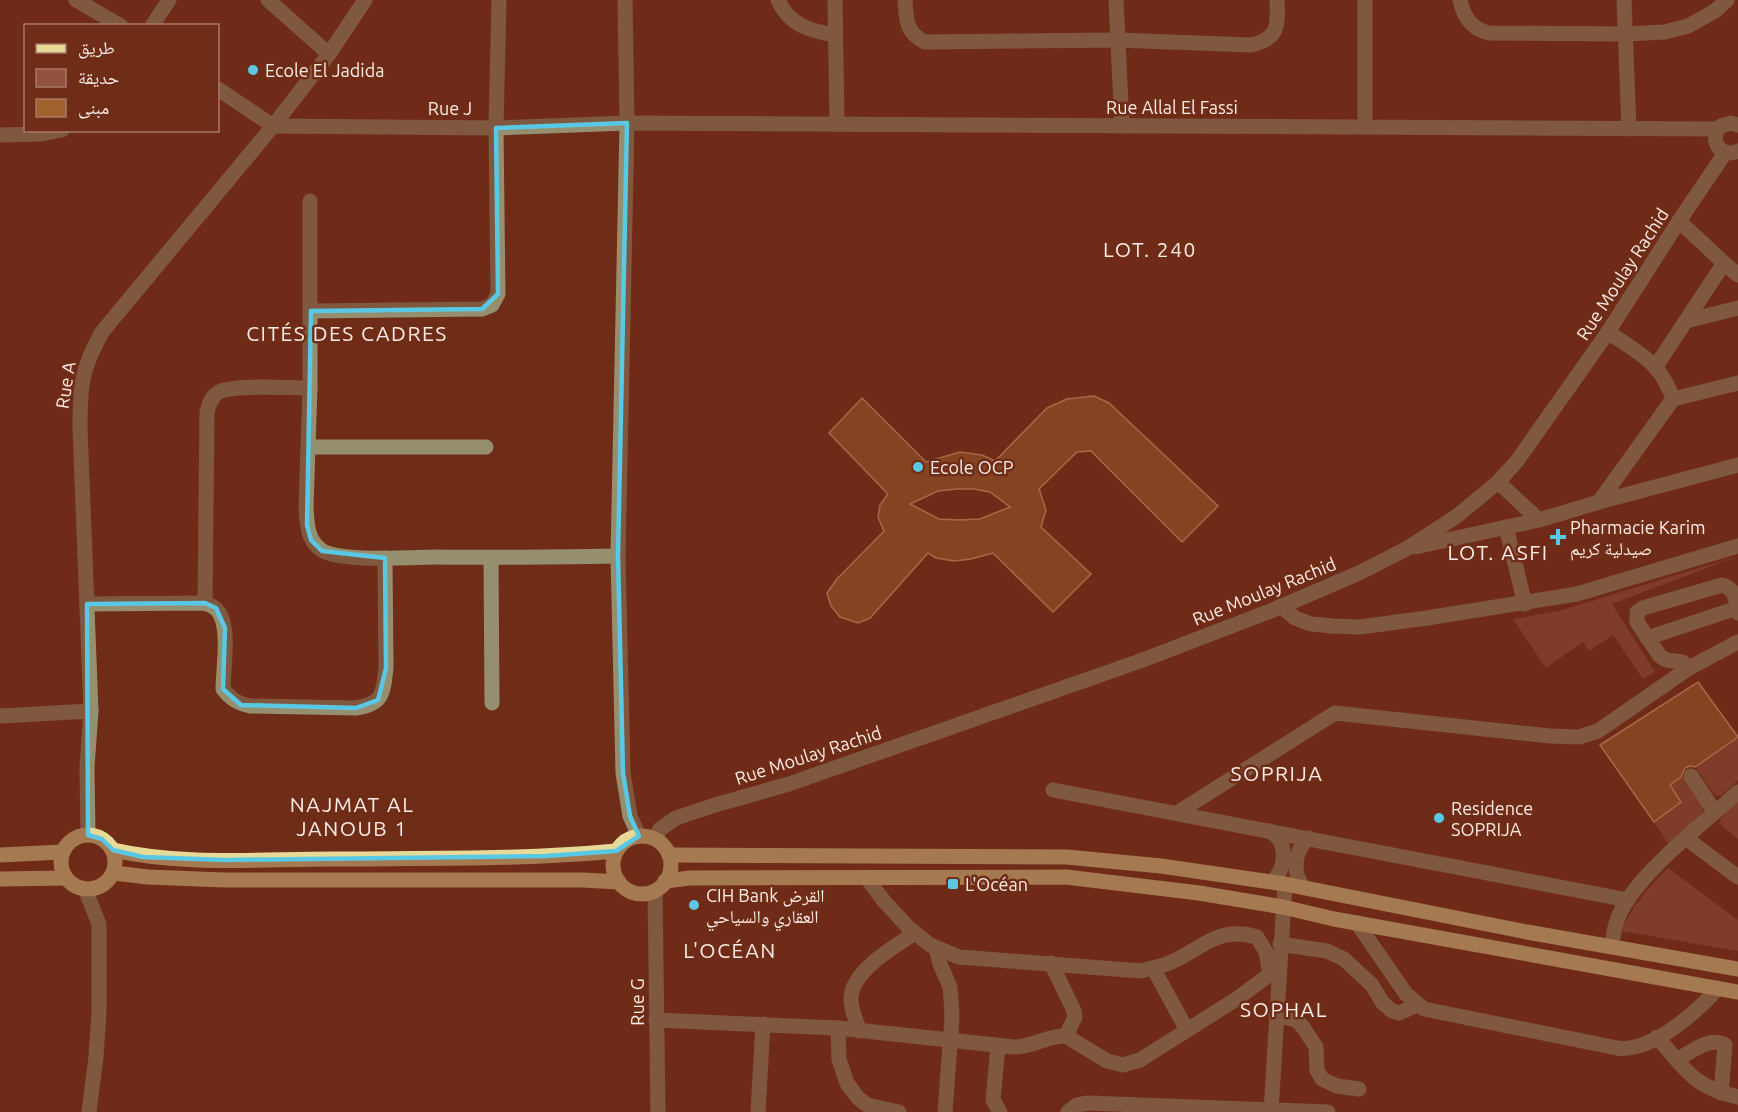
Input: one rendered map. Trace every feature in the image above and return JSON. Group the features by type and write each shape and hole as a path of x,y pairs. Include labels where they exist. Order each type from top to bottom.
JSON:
{"main road":[{"path":"113,850 116,865 114,873 104,885 86,889 75,886 66,878 62,867 63,852 73,840 88,835 102,839 113,850 143,857 224,860 546,856 616,851"},
{"path":"660,886 671,864 666,848 655,839 639,836 625,840 616,851 613,867 619,882 625,889 643,894 660,886 690,878 1066,877 1199,893 1282,907 1357,923 1738,992"},
{"path":"0,855 63,852"},
{"path":"669,855 1067,857 1161,866 1303,887 1527,932 1738,969"},
{"path":"114,873 148,877 224,880 583,879 619,882"},
{"path":"0,879 66,878"}],"street":[{"path":"76,0 118,24"},
{"path":"153,24 170,0"},
{"path":"267,0 329,54"},
{"name":"Rue A","path":"88,835 87,767 91,711 80,428 80,392 83,372 102,332 273,126 329,54 365,0"},
{"path":"311,311 468,310 482,309 492,305 498,294 496,128 499,0"},
{"path":"625,0 627,123 618,556 623,773 630,816 639,836"},
{"path":"778,0 783,11 796,24 813,31 835,35"},
{"path":"835,0 837,124"},
{"path":"905,0 905,14 910,29 916,37 926,42 1118,40 1251,45 1270,38 1278,18 1278,0"},
{"path":"1116,0 1122,126"},
{"path":"1365,0 1365,127"},
{"path":"1460,0 1468,21 1478,30 1489,33 1626,34 1665,32 1688,26 1715,11 1727,0"},
{"path":"1624,0 1629,129"},
{"path":"219,90 273,126"},
{"name":"Rue J","path":"273,126 496,128 627,123"},
{"name":"Rue Allal El Fassi","path":"627,123 1629,129 1718,129 1726,123 1738,125"},
{"path":"1718,129 1715,140 1720,150 1734,153"},
{"path":"0,135 52,132"},
{"name":"Rue Moulay Rachid","path":"655,839 660,829 676,818 888,751 1140,660 1281,606 1359,573 1406,549 1457,516 1498,482 1551,415 1608,332 1678,221 1734,153"},
{"path":"310,201 311,311 306,516 311,540 322,551 330,553 386,558 491,559 618,556"},
{"path":"1678,221 1738,275"},
{"path":"1656,366 1724,263"},
{"path":"1686,321 1738,308"},
{"path":"1608,332 1656,366 1667,381 1673,399"},
{"path":"1599,502 1673,399 1738,383"},
{"path":"205,603 207,412 209,402 218,393 231,389 310,388"},
{"path":"309,447 486,447"},
{"path":"1406,549 1539,520 1738,465"},
{"path":"1498,482 1539,520"},
{"path":"1506,527 1525,604"},
{"path":"1281,606 1295,618 1311,624 1360,627 1525,604 1577,594 1738,546"},
{"path":"87,604 205,603 216,608 225,628 223,689 241,705 356,708 370,706 378,700 384,685 386,668 386,558"},
{"path":"491,559 492,703"},
{"path":"1647,638 1738,611 1735,593 1732,589 1722,585 1642,608 1637,612 1636,619 1647,638 1660,656 1666,660 1682,662 1689,668"},
{"path":"1177,813 1335,713 1550,736 1579,736 1598,731 1689,668 1738,642"},
{"path":"0,716 91,711"},
{"path":"1691,776 1715,812"},
{"path":"1053,790 1628,900"},
{"path":"1612,947 1616,923 1628,900 1659,864 1738,792"},
{"path":"1270,831 1281,842 1283,858 1283,867 1279,876 1282,907 1280,944 1275,969 1276,1015 1271,1111"},
{"path":"1303,887 1295,870 1296,860 1301,846 1308,838"},
{"path":"1687,839 1738,877"},
{"path":"866,877 883,900 915,933 930,945 958,957 1141,971 1169,963 1204,942 1243,933 1257,937 1275,969"},
{"name":"Rue G","path":"658,1112 656,1020 660,886"},
{"path":"86,889 99,924 99,1012 89,1112"},
{"path":"1357,923 1406,994 1424,1010 1627,1050 1639,1047 1688,1017 1718,988"},
{"path":"860,1031 851,999 852,988 872,963 915,933"},
{"path":"1280,944 1327,951 1344,959 1372,985 1382,1002 1392,1011 1398,1013 1418,1005"},
{"path":"936,948 950,987 952,1017 945,1112"},
{"path":"1051,963 1074,1011 1075,1017 1066,1036"},
{"path":"1153,968 1187,1030"},
{"path":"656,1020 838,1028 998,1046 1024,1047 1066,1036 1107,1061 1123,1065 1140,1060 1238,998 1275,969"},
{"path":"1276,1015 1296,1020 1308,1033 1316,1047 1317,1070 1322,1079 1336,1086 1359,1089"},
{"path":"758,1112 763,1024"},
{"path":"838,1028 839,1060 847,1083 858,1098 867,1105 899,1112"},
{"path":"1657,1037 1694,1080 1721,1093 1738,1097"},
{"path":"1677,1060 1711,1042 1720,1042 1725,1045 1721,1093"},
{"path":"998,1046 993,1100 1000,1112"},
{"path":"1068,1112 1077,1105 1088,1103 1328,1112"}],"highlighted area":[{"path":"627,123 618,556 623,773 630,816 639,836 616,851 546,856 224,860 143,857 113,850 102,839 88,835 87,604 205,603 216,608 225,628 223,689 241,705 356,708 378,700 386,668 385,558 322,551 311,540 307,525 311,311 482,309 498,294 496,128"}],"green space":[{"path":"1738,556 1612,604 1655,672 1643,679 1613,635 1589,651 1583,642 1546,668 1513,619 1559,611"},
{"path":"1738,737 1738,780 1722,795 1715,795 1695,767"},
{"path":"1683,776 1703,806 1703,813 1670,846 1654,822 1681,802 1670,785"},
{"path":"1738,799 1738,839 1719,823"},
{"path":"1668,868 1738,920 1738,951 1621,931 1630,913"}],"building":[{"path":"1094,396 1109,403 1218,506 1182,542 1091,451 1077,452 1039,489 1046,510 1041,527 1091,574 1053,612 993,553 954,561 936,558 928,553 870,618 858,623 840,617 831,606 827,593 837,579 884,531 878,517 880,505 888,494 829,433 862,398 926,462 960,452 982,455 995,461 1047,408 1067,399","holes":["974,489 990,492 1010,507 980,519 959,520 939,519 910,504 938,491"]},
{"path":"1698,682 1738,737 1695,767 1685,768 1681,777 1670,785 1681,802 1654,822 1600,745"}],"place":[{"name":"Ecole El Jadida","path":"253,70"},
{"name":"Ecole OCP","path":"918,467"},
{"name":"Pharmacie Karim صيدلية كريم","path":"1558,537"},
{"name":"Residence SOPRIJA","path":"1439,818"},
{"name":"L'Océan","path":"953,884"},
{"name":"CIH Bank القرض العقاري والسياحي","path":"694,905"}],"district":[{"name":"LOT. 240","path":"1150,249"},
{"name":"CITÉS DES CADRES","path":"347,333"},
{"name":"LOT. ASFI","path":"1498,552"},
{"name":"SOPRIJA","path":"1277,773"},
{"name":"NAJMAT AL JANOUB 1","path":"352,816"},
{"name":"L'OCÉAN","path":"730,950"},
{"name":"SOPHAL","path":"1284,1009"}]}
